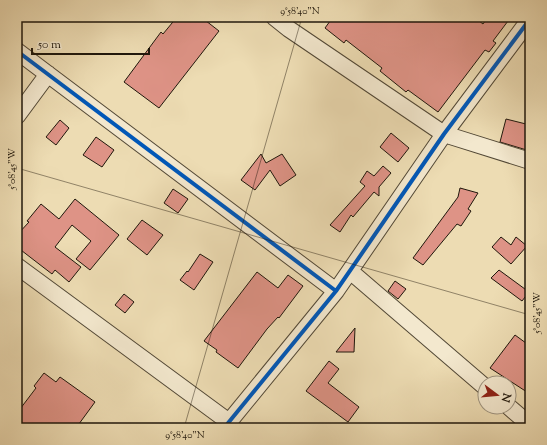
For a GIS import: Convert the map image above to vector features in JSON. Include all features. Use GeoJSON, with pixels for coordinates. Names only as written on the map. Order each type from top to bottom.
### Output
{"type":"FeatureCollection","features":[{"type":"Feature","properties":{"kind":"street"},"geometry":{"type":"LineString","coordinates":[[274,17],[289,30],[444,134],[530,161]]}},
{"type":"Feature","properties":{"kind":"street"},"geometry":{"type":"LineString","coordinates":[[17,266],[226,425],[336,291],[444,134],[530,19]]}},
{"type":"Feature","properties":{"kind":"street"},"geometry":{"type":"LineString","coordinates":[[17,51],[336,291]]}},
{"type":"Feature","properties":{"kind":"street"},"geometry":{"type":"LineString","coordinates":[[17,116],[48,74]]}},
{"type":"Feature","properties":{"kind":"street"},"geometry":{"type":"LineString","coordinates":[[350,271],[477,380]]}},
{"type":"Feature","properties":{"kind":"street"},"geometry":{"type":"LineString","coordinates":[[517,414],[530,425]]}},
{"type":"Feature","properties":{"kind":"building"},"geometry":{"type":"Polygon","coordinates":[[[177,17],[201,17],[219,31],[159,108],[124,82],[161,32],[163,34],[177,17]]]}},
{"type":"Feature","properties":{"kind":"building"},"geometry":{"type":"Polygon","coordinates":[[[333,17],[474,17],[483,24],[488,17],[511,17],[493,41],[496,43],[489,52],[485,50],[438,112],[408,90],[406,92],[380,71],[382,68],[346,40],[344,43],[325,28],[333,17]]]}},
{"type":"Feature","properties":{"kind":"building"},"geometry":{"type":"Polygon","coordinates":[[[506,119],[530,125],[530,151],[500,142],[506,119]]]}},
{"type":"Feature","properties":{"kind":"building"},"geometry":{"type":"Polygon","coordinates":[[[60,120],[69,128],[56,145],[46,137],[60,120]]]}},
{"type":"Feature","properties":{"kind":"building"},"geometry":{"type":"Polygon","coordinates":[[[391,133],[409,148],[398,162],[380,147],[391,133]]]}},
{"type":"Feature","properties":{"kind":"building"},"geometry":{"type":"Polygon","coordinates":[[[96,137],[114,150],[102,167],[83,155],[96,137]]]}},
{"type":"Feature","properties":{"kind":"building"},"geometry":{"type":"Polygon","coordinates":[[[261,154],[266,163],[282,154],[296,175],[280,186],[270,170],[255,190],[241,180],[261,154]]]}},
{"type":"Feature","properties":{"kind":"building"},"geometry":{"type":"Polygon","coordinates":[[[383,166],[391,173],[379,187],[379,196],[374,192],[353,217],[351,215],[340,232],[330,225],[365,186],[360,182],[367,171],[374,176],[383,166]]]}},
{"type":"Feature","properties":{"kind":"building"},"geometry":{"type":"Polygon","coordinates":[[[460,188],[478,193],[468,209],[471,211],[461,226],[457,224],[423,265],[413,258],[458,197],[460,188]]]}},
{"type":"Feature","properties":{"kind":"building"},"geometry":{"type":"Polygon","coordinates":[[[173,189],[188,199],[178,213],[164,203],[173,189]]]}},
{"type":"Feature","properties":{"kind":"building"},"geometry":{"type":"Polygon","coordinates":[[[75,199],[119,235],[90,270],[76,259],[91,241],[72,225],[55,247],[81,267],[69,282],[55,270],[52,274],[17,247],[17,235],[29,222],[27,221],[41,204],[59,219],[75,199]]]}},
{"type":"Feature","properties":{"kind":"building"},"geometry":{"type":"Polygon","coordinates":[[[142,220],[163,235],[147,255],[127,239],[142,220]]]}},
{"type":"Feature","properties":{"kind":"building"},"geometry":{"type":"Polygon","coordinates":[[[501,237],[511,245],[516,237],[527,246],[511,264],[492,247],[501,237]]]}},
{"type":"Feature","properties":{"kind":"building"},"geometry":{"type":"Polygon","coordinates":[[[200,254],[213,262],[194,290],[180,280],[187,271],[188,272],[200,254]]]}},
{"type":"Feature","properties":{"kind":"building"},"geometry":{"type":"Polygon","coordinates":[[[499,270],[529,292],[522,301],[491,278],[499,270]]]}},
{"type":"Feature","properties":{"kind":"building"},"geometry":{"type":"Polygon","coordinates":[[[257,272],[278,288],[288,275],[303,286],[279,318],[278,317],[267,329],[238,368],[204,341],[257,272]]]}},
{"type":"Feature","properties":{"kind":"building"},"geometry":{"type":"Polygon","coordinates":[[[395,281],[406,289],[398,299],[388,291],[395,281]]]}},
{"type":"Feature","properties":{"kind":"building"},"geometry":{"type":"Polygon","coordinates":[[[124,294],[134,302],[125,313],[115,305],[124,294]]]}},
{"type":"Feature","properties":{"kind":"building"},"geometry":{"type":"Polygon","coordinates":[[[355,328],[354,352],[336,352],[355,328]]]}},
{"type":"Feature","properties":{"kind":"building"},"geometry":{"type":"Polygon","coordinates":[[[515,335],[530,346],[530,394],[517,386],[517,375],[501,375],[490,368],[515,335]]]}},
{"type":"Feature","properties":{"kind":"building"},"geometry":{"type":"Polygon","coordinates":[[[329,361],[339,369],[328,383],[359,407],[348,422],[306,391],[329,361]]]}},
{"type":"Feature","properties":{"kind":"building"},"geometry":{"type":"Polygon","coordinates":[[[44,373],[56,382],[60,377],[95,402],[76,428],[17,428],[17,413],[36,388],[34,386],[44,373]]]}},
{"type":"Feature","properties":{"kind":"cycle path"},"geometry":{"type":"LineString","coordinates":[[224,428],[336,291],[444,134],[530,19]]}},
{"type":"Feature","properties":{"kind":"cycle path"},"geometry":{"type":"LineString","coordinates":[[17,51],[336,291]]}}]}
